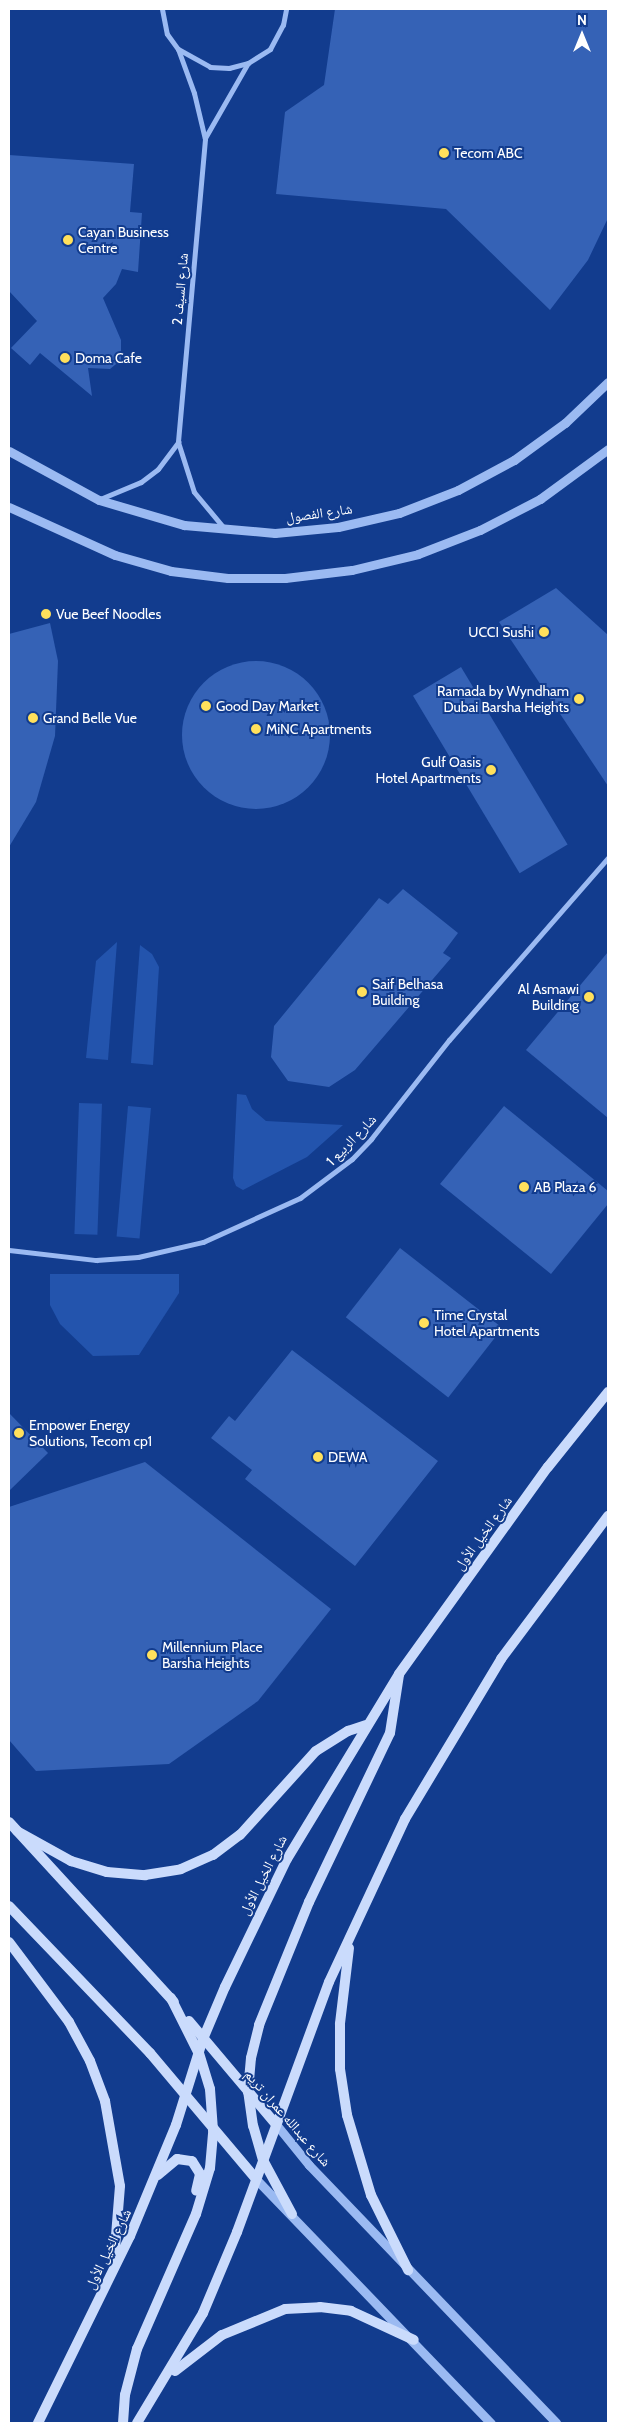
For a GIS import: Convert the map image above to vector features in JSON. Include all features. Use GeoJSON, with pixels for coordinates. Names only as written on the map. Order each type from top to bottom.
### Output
{"type":"FeatureCollection","features":[{"type":"Feature","properties":{"kind":"main road","name":"شارع الخيل الأول"},"geometry":{"type":"LineString","coordinates":[[38,2423],[156,2176],[187,2094],[203,2039],[286,1859],[366,1725],[399,1674],[548,1467],[608,1392]]}},
{"type":"Feature","properties":{"kind":"main road"},"geometry":{"type":"LineString","coordinates":[[137,2423],[168,2376],[203,2312],[256,2179],[274,2123],[351,1934],[405,1819],[451,1738],[500,1658],[608,1516]]}},
{"type":"Feature","properties":{"kind":"main road"},"geometry":{"type":"LineString","coordinates":[[292,2214],[263,2160],[248,2092],[259,2025],[313,1894],[390,1733],[399,1674]]}},
{"type":"Feature","properties":{"kind":"main road"},"geometry":{"type":"LineString","coordinates":[[17,1832],[71,1861],[107,1872],[145,1875],[181,1869],[213,1855],[240,1835],[316,1751],[339,1735],[366,1725]]}},
{"type":"Feature","properties":{"kind":"main road","name":"شارع عبدالله عمران تريم"},"geometry":{"type":"LineString","coordinates":[[9,1822],[171,1998],[274,2123]]}},
{"type":"Feature","properties":{"kind":"main road"},"geometry":{"type":"LineString","coordinates":[[9,1906],[187,2094],[213,2130],[256,2179]]}},
{"type":"Feature","properties":{"kind":"main road"},"geometry":{"type":"LineString","coordinates":[[351,1934],[340,2024],[340,2070],[346,2115],[371,2195],[408,2270]]}},
{"type":"Feature","properties":{"kind":"main road"},"geometry":{"type":"LineString","coordinates":[[9,1942],[70,2022],[90,2060],[106,2101],[120,2186],[119,2229],[112,2271]]}},
{"type":"Feature","properties":{"kind":"main road"},"geometry":{"type":"LineString","coordinates":[[123,2423],[125,2395],[137,2350],[192,2221],[210,2168],[213,2130],[210,2089],[199,2054],[171,1998]]}},
{"type":"Feature","properties":{"kind":"main road"},"geometry":{"type":"LineString","coordinates":[[156,2176],[177,2159],[184,2158],[197,2166],[200,2174],[192,2221]]}},
{"type":"Feature","properties":{"kind":"main road"},"geometry":{"type":"LineString","coordinates":[[168,2376],[222,2335],[285,2309],[351,2311],[414,2340]]}},
{"type":"Feature","properties":{"kind":"street","name":"شارع السيف 2"},"geometry":{"type":"LineString","coordinates":[[162,9],[167,34],[178,48],[194,93],[204,139],[178,442],[194,492],[228,531]]}},
{"type":"Feature","properties":{"kind":"street","name":"شارع السيف 2"},"geometry":{"type":"LineString","coordinates":[[204,139],[248,63],[276,39],[286,9]]}},
{"type":"Feature","properties":{"kind":"street"},"geometry":{"type":"LineString","coordinates":[[178,48],[210,67],[248,63]]}},
{"type":"Feature","properties":{"kind":"street","name":"شارع الفصول"},"geometry":{"type":"LineString","coordinates":[[9,451],[99,500],[184,525],[228,531],[275,532],[338,526],[399,512],[458,490],[514,460],[565,423],[608,382]]}},
{"type":"Feature","properties":{"kind":"street"},"geometry":{"type":"LineString","coordinates":[[99,500],[142,482],[158,469],[178,442]]}},
{"type":"Feature","properties":{"kind":"street"},"geometry":{"type":"LineString","coordinates":[[9,507],[115,556],[171,571],[228,578],[285,578],[352,570],[418,554],[480,530],[540,499],[608,449]]}},
{"type":"Feature","properties":{"kind":"street","name":"شارع الربيع 1"},"geometry":{"type":"LineString","coordinates":[[9,1250],[96,1260],[138,1257],[203,1242],[300,1198],[352,1159],[449,1040],[608,858]]}},
{"type":"Feature","properties":{"kind":"street","name":"شارع عبدالله عمران تريم"},"geometry":{"type":"LineString","coordinates":[[274,2123],[408,2270],[556,2423]]}},
{"type":"Feature","properties":{"kind":"street"},"geometry":{"type":"LineString","coordinates":[[256,2179],[414,2340],[491,2423]]}},
{"type":"Feature","properties":{"kind":"shaded area"},"geometry":{"type":"Polygon","coordinates":[[[117,942],[108,1060],[86,1058],[96,961],[117,942]]]}},
{"type":"Feature","properties":{"kind":"shaded area"},"geometry":{"type":"Polygon","coordinates":[[[140,945],[152,954],[159,967],[153,1065],[131,1063],[140,945]]]}},
{"type":"Feature","properties":{"kind":"shaded area"},"geometry":{"type":"Polygon","coordinates":[[[237,1094],[246,1095],[252,1109],[266,1121],[343,1125],[307,1157],[243,1190],[236,1186],[233,1178],[237,1094]]]}},
{"type":"Feature","properties":{"kind":"shaded area"},"geometry":{"type":"Polygon","coordinates":[[[79,1103],[102,1104],[97,1235],[74,1234],[79,1103]]]}},
{"type":"Feature","properties":{"kind":"shaded area"},"geometry":{"type":"Polygon","coordinates":[[[128,1106],[151,1108],[139,1239],[117,1237],[128,1106]]]}},
{"type":"Feature","properties":{"kind":"shaded area"},"geometry":{"type":"Polygon","coordinates":[[[50,1274],[179,1274],[179,1293],[139,1355],[93,1356],[60,1324],[50,1305],[50,1274]]]}},
{"type":"Feature","properties":{"kind":"building","name":"Tecom ABC"},"geometry":{"type":"Polygon","coordinates":[[[335,9],[608,9],[608,218],[588,260],[550,310],[446,209],[276,194],[285,112],[324,85],[335,9]]]}},
{"type":"Feature","properties":{"kind":"building","name":"Cayan Business Centre"},"geometry":{"type":"Polygon","coordinates":[[[9,155],[134,164],[130,212],[142,213],[138,272],[122,269],[116,284],[103,298],[121,340],[121,360],[110,369],[88,368],[92,396],[40,353],[30,365],[11,348],[37,321],[9,291],[9,155]]]}},
{"type":"Feature","properties":{"kind":"building","name":"Ramada by Wyndham Dubai Barsha Heights"},"geometry":{"type":"Polygon","coordinates":[[[556,588],[608,635],[608,786],[499,622],[556,588]]]}},
{"type":"Feature","properties":{"kind":"building","name":"Grand Belle Vue"},"geometry":{"type":"Polygon","coordinates":[[[50,623],[58,661],[55,736],[36,802],[9,847],[9,634],[50,623]]]}},
{"type":"Feature","properties":{"kind":"building","name":"MiNC Apartments"},"geometry":{"type":"Polygon","coordinates":[[[256,661],[284,667],[308,683],[324,707],[330,735],[324,763],[308,787],[284,803],[256,809],[228,803],[204,787],[188,763],[182,735],[188,707],[204,683],[228,667],[256,661]]]}},
{"type":"Feature","properties":{"kind":"building","name":"Gulf Oasis Hotel Apartments"},"geometry":{"type":"Polygon","coordinates":[[[461,667],[568,844],[520,873],[413,696],[461,667]]]}},
{"type":"Feature","properties":{"kind":"building","name":"Saif Belhasa Building"},"geometry":{"type":"Polygon","coordinates":[[[403,889],[458,933],[443,953],[451,958],[355,1070],[329,1087],[288,1081],[271,1057],[274,1026],[379,898],[388,904],[403,889]]]}},
{"type":"Feature","properties":{"kind":"building","name":"Al Asmawi Building"},"geometry":{"type":"Polygon","coordinates":[[[608,952],[608,1118],[526,1050],[608,952]]]}},
{"type":"Feature","properties":{"kind":"building","name":"AB Plaza 6"},"geometry":{"type":"Polygon","coordinates":[[[504,1106],[608,1191],[608,1204],[551,1274],[440,1184],[504,1106]]]}},
{"type":"Feature","properties":{"kind":"building","name":"Time Crystal Hotel Apartments"},"geometry":{"type":"Polygon","coordinates":[[[400,1248],[502,1328],[448,1397],[346,1317],[400,1248]]]}},
{"type":"Feature","properties":{"kind":"building","name":"DEWA"},"geometry":{"type":"Polygon","coordinates":[[[292,1350],[438,1461],[355,1566],[245,1479],[252,1470],[211,1438],[229,1416],[235,1421],[292,1350]]]}},
{"type":"Feature","properties":{"kind":"building","name":"Empower Energy Solutions, Tecom cp1"},"geometry":{"type":"Polygon","coordinates":[[[9,1413],[48,1453],[9,1491],[9,1413]]]}},
{"type":"Feature","properties":{"kind":"building","name":"Millennium Place Barsha Heights"},"geometry":{"type":"Polygon","coordinates":[[[145,1462],[331,1609],[258,1701],[169,1764],[36,1771],[9,1740],[9,1507],[145,1462]]]}},
{"type":"Feature","properties":{"kind":"place","name":"Tecom ABC"},"geometry":{"type":"Point","coordinates":[444,153]}},
{"type":"Feature","properties":{"kind":"place","name":"Cayan Business Centre"},"geometry":{"type":"Point","coordinates":[68,240]}},
{"type":"Feature","properties":{"kind":"place","name":"Doma Cafe"},"geometry":{"type":"Point","coordinates":[65,358]}},
{"type":"Feature","properties":{"kind":"place","name":"Vue Beef Noodles"},"geometry":{"type":"Point","coordinates":[46,614]}},
{"type":"Feature","properties":{"kind":"place","name":"UCCI Sushi"},"geometry":{"type":"Point","coordinates":[544,632]}},
{"type":"Feature","properties":{"kind":"place","name":"Ramada by Wyndham Dubai Barsha Heights"},"geometry":{"type":"Point","coordinates":[579,699]}},
{"type":"Feature","properties":{"kind":"place","name":"Good Day Market"},"geometry":{"type":"Point","coordinates":[206,706]}},
{"type":"Feature","properties":{"kind":"place","name":"Grand Belle Vue"},"geometry":{"type":"Point","coordinates":[33,718]}},
{"type":"Feature","properties":{"kind":"place","name":"MiNC Apartments"},"geometry":{"type":"Point","coordinates":[256,729]}},
{"type":"Feature","properties":{"kind":"place","name":"Gulf Oasis Hotel Apartments"},"geometry":{"type":"Point","coordinates":[491,770]}},
{"type":"Feature","properties":{"kind":"place","name":"Saif Belhasa Building"},"geometry":{"type":"Point","coordinates":[362,992]}},
{"type":"Feature","properties":{"kind":"place","name":"Al Asmawi Building"},"geometry":{"type":"Point","coordinates":[589,997]}},
{"type":"Feature","properties":{"kind":"place","name":"AB Plaza 6"},"geometry":{"type":"Point","coordinates":[524,1187]}},
{"type":"Feature","properties":{"kind":"place","name":"Time Crystal Hotel Apartments"},"geometry":{"type":"Point","coordinates":[424,1323]}},
{"type":"Feature","properties":{"kind":"place","name":"Empower Energy Solutions, Tecom cp1"},"geometry":{"type":"Point","coordinates":[19,1433]}},
{"type":"Feature","properties":{"kind":"place","name":"DEWA"},"geometry":{"type":"Point","coordinates":[318,1457]}},
{"type":"Feature","properties":{"kind":"place","name":"Millennium Place Barsha Heights"},"geometry":{"type":"Point","coordinates":[152,1655]}}]}
